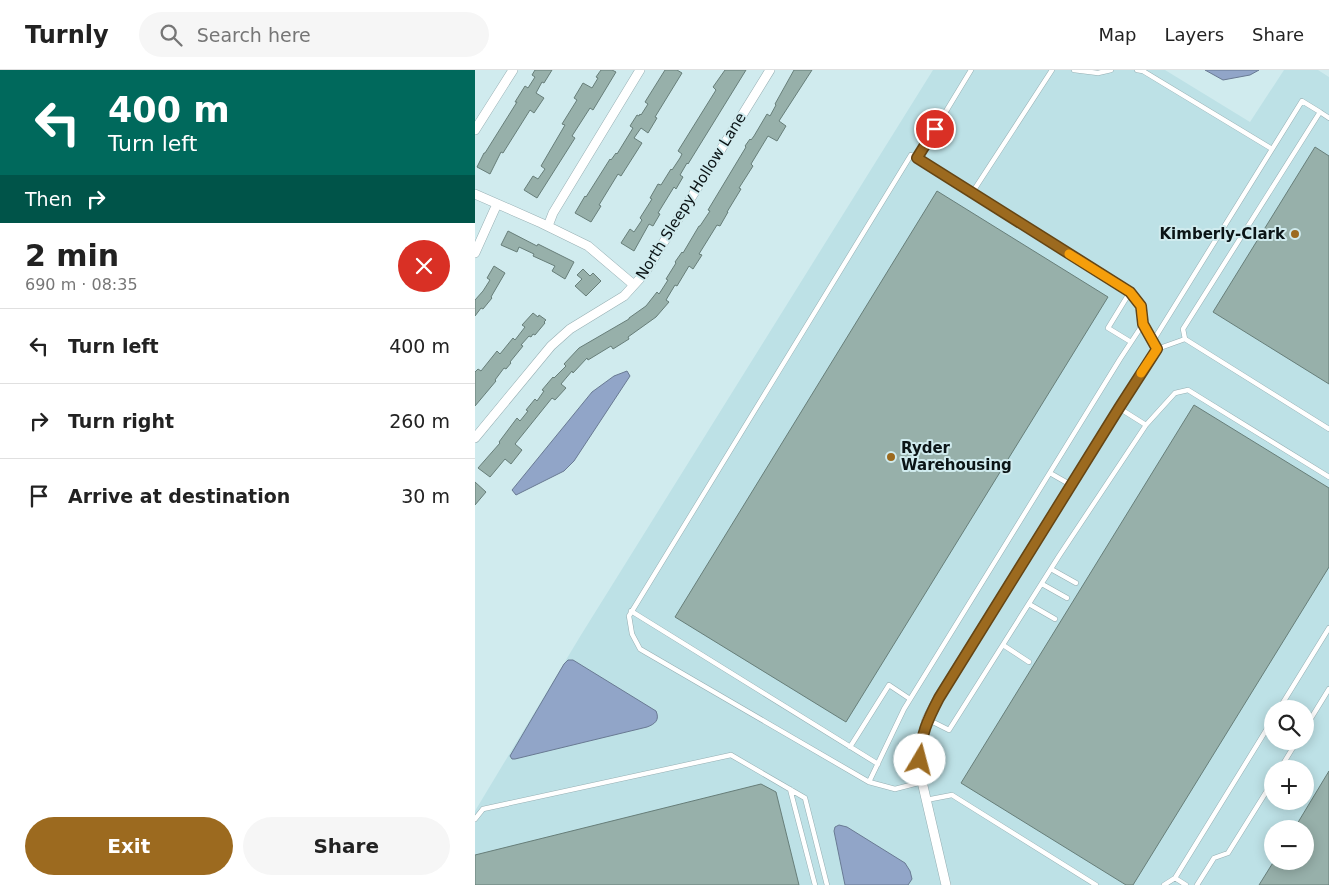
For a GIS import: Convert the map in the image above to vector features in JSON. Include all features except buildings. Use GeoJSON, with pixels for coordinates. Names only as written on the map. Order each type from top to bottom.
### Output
{"type":"FeatureCollection","features":[{"type":"Feature","properties":{"kind":"street"},"geometry":{"type":"LineString","coordinates":[[475,130],[513,70]]}},
{"type":"Feature","properties":{"kind":"street"},"geometry":{"type":"LineString","coordinates":[[547,226],[553,213],[640,70]]}},
{"type":"Feature","properties":{"kind":"street","name":"North Sleepy Hollow Lane"},"geometry":{"type":"LineString","coordinates":[[475,438],[555,342],[570,329],[624,296],[644,274],[770,70]]}},
{"type":"Feature","properties":{"kind":"street"},"geometry":{"type":"LineString","coordinates":[[475,194],[588,246],[634,285]]}},
{"type":"Feature","properties":{"kind":"street"},"geometry":{"type":"LineString","coordinates":[[475,253],[497,204]]}},
{"type":"Feature","properties":{"kind":"street"},"geometry":{"type":"LineString","coordinates":[[946,885],[919,773],[920,746],[927,719],[943,690],[1119,408],[1155,345]]}},
{"type":"Feature","properties":{"kind":"lane"},"geometry":{"type":"LineString","coordinates":[[917,158],[971,70]]}},
{"type":"Feature","properties":{"kind":"lane"},"geometry":{"type":"LineString","coordinates":[[972,193],[1052,70]]}},
{"type":"Feature","properties":{"kind":"lane"},"geometry":{"type":"LineString","coordinates":[[1074,70],[1098,73],[1111,70]]}},
{"type":"Feature","properties":{"kind":"lane"},"geometry":{"type":"LineString","coordinates":[[1137,70],[1143,71],[1272,149]]}},
{"type":"Feature","properties":{"kind":"lane"},"geometry":{"type":"LineString","coordinates":[[1155,345],[1302,101],[1329,118]]}},
{"type":"Feature","properties":{"kind":"lane"},"geometry":{"type":"LineString","coordinates":[[1185,340],[1183,329],[1320,112]]}},
{"type":"Feature","properties":{"kind":"lane"},"geometry":{"type":"LineString","coordinates":[[922,782],[895,788],[869,782],[640,649],[632,634],[629,616],[631,611],[911,155],[1130,292],[1141,306],[1143,324],[1155,345]]}},
{"type":"Feature","properties":{"kind":"lane"},"geometry":{"type":"LineString","coordinates":[[1130,292],[1109,328],[1131,342]]}},
{"type":"Feature","properties":{"kind":"lane"},"geometry":{"type":"LineString","coordinates":[[869,782],[904,709],[1143,324]]}},
{"type":"Feature","properties":{"kind":"lane"},"geometry":{"type":"LineString","coordinates":[[1155,345],[1185,340],[1329,429]]}},
{"type":"Feature","properties":{"kind":"lane"},"geometry":{"type":"LineString","coordinates":[[927,719],[949,730],[1146,424],[1175,393],[1188,390],[1329,477]]}},
{"type":"Feature","properties":{"kind":"lane"},"geometry":{"type":"LineString","coordinates":[[1119,408],[1146,424]]}},
{"type":"Feature","properties":{"kind":"lane"},"geometry":{"type":"LineString","coordinates":[[1049,473],[1071,485]]}},
{"type":"Feature","properties":{"kind":"lane"},"geometry":{"type":"LineString","coordinates":[[1051,569],[1076,583]]}},
{"type":"Feature","properties":{"kind":"lane"},"geometry":{"type":"LineString","coordinates":[[1042,584],[1067,598]]}},
{"type":"Feature","properties":{"kind":"lane"},"geometry":{"type":"LineString","coordinates":[[1029,604],[1055,620]]}},
{"type":"Feature","properties":{"kind":"lane"},"geometry":{"type":"LineString","coordinates":[[631,611],[878,764]]}},
{"type":"Feature","properties":{"kind":"lane"},"geometry":{"type":"LineString","coordinates":[[1285,700],[1329,628]]}},
{"type":"Feature","properties":{"kind":"lane"},"geometry":{"type":"LineString","coordinates":[[1003,645],[1029,662]]}},
{"type":"Feature","properties":{"kind":"lane"},"geometry":{"type":"LineString","coordinates":[[850,747],[889,685],[910,699]]}},
{"type":"Feature","properties":{"kind":"lane"},"geometry":{"type":"LineString","coordinates":[[1314,713],[1329,689]]}},
{"type":"Feature","properties":{"kind":"lane"},"geometry":{"type":"LineString","coordinates":[[1164,885],[1175,878],[1264,734]]}},
{"type":"Feature","properties":{"kind":"lane"},"geometry":{"type":"LineString","coordinates":[[475,819],[483,809],[731,754],[805,798],[827,885]]}},
{"type":"Feature","properties":{"kind":"lane"},"geometry":{"type":"LineString","coordinates":[[790,789],[815,885]]}},
{"type":"Feature","properties":{"kind":"lane"},"geometry":{"type":"LineString","coordinates":[[926,800],[952,795],[1096,885]]}},
{"type":"Feature","properties":{"kind":"lane"},"geometry":{"type":"LineString","coordinates":[[1197,885],[1213,858],[1229,853],[1264,796]]}},
{"type":"Feature","properties":{"kind":"lane"},"geometry":{"type":"LineString","coordinates":[[1175,878],[1186,885]]}},
{"type":"Feature","properties":{"kind":"shaded area"},"geometry":{"type":"Polygon","coordinates":[[[933,70],[1165,70],[1250,122],[1284,70],[1318,70],[1329,77],[1329,885],[475,885],[475,811],[581,635],[933,70]]]}},
{"type":"Feature","properties":{"kind":"shaded area"},"geometry":{"type":"Polygon","coordinates":[[[1205,70],[1259,70],[1250,75],[1223,80],[1205,70]]]}},
{"type":"Feature","properties":{"kind":"shaded area"},"geometry":{"type":"Polygon","coordinates":[[[627,371],[630,376],[574,461],[564,471],[516,495],[512,490],[592,392],[614,376],[627,371]]]}},
{"type":"Feature","properties":{"kind":"shaded area"},"geometry":{"type":"Polygon","coordinates":[[[568,660],[573,660],[656,711],[656,721],[647,727],[512,759],[510,756],[568,660]]]}},
{"type":"Feature","properties":{"kind":"shaded area"},"geometry":{"type":"Polygon","coordinates":[[[839,825],[847,827],[905,863],[912,879],[908,885],[845,885],[834,831],[835,827],[839,825]]]}},
{"type":"Feature","properties":{"kind":"slow traffic"},"geometry":{"type":"LineString","coordinates":[[1069,254],[1130,292],[1141,306],[1143,324],[1157,349],[1141,373]]}},
{"type":"Feature","properties":{"kind":"place","name":"Kimberly-Clark"},"geometry":{"type":"Point","coordinates":[1295,234]}},
{"type":"Feature","properties":{"kind":"place","name":"Ryder Warehousing"},"geometry":{"type":"Point","coordinates":[891,457]}},
{"type":"Feature","properties":{"kind":"route"},"geometry":{"type":"LineString","coordinates":[[920,760],[920,746],[927,719],[939,698],[1157,349],[1143,324],[1141,306],[1130,292],[917,158],[935,129]]}}]}
